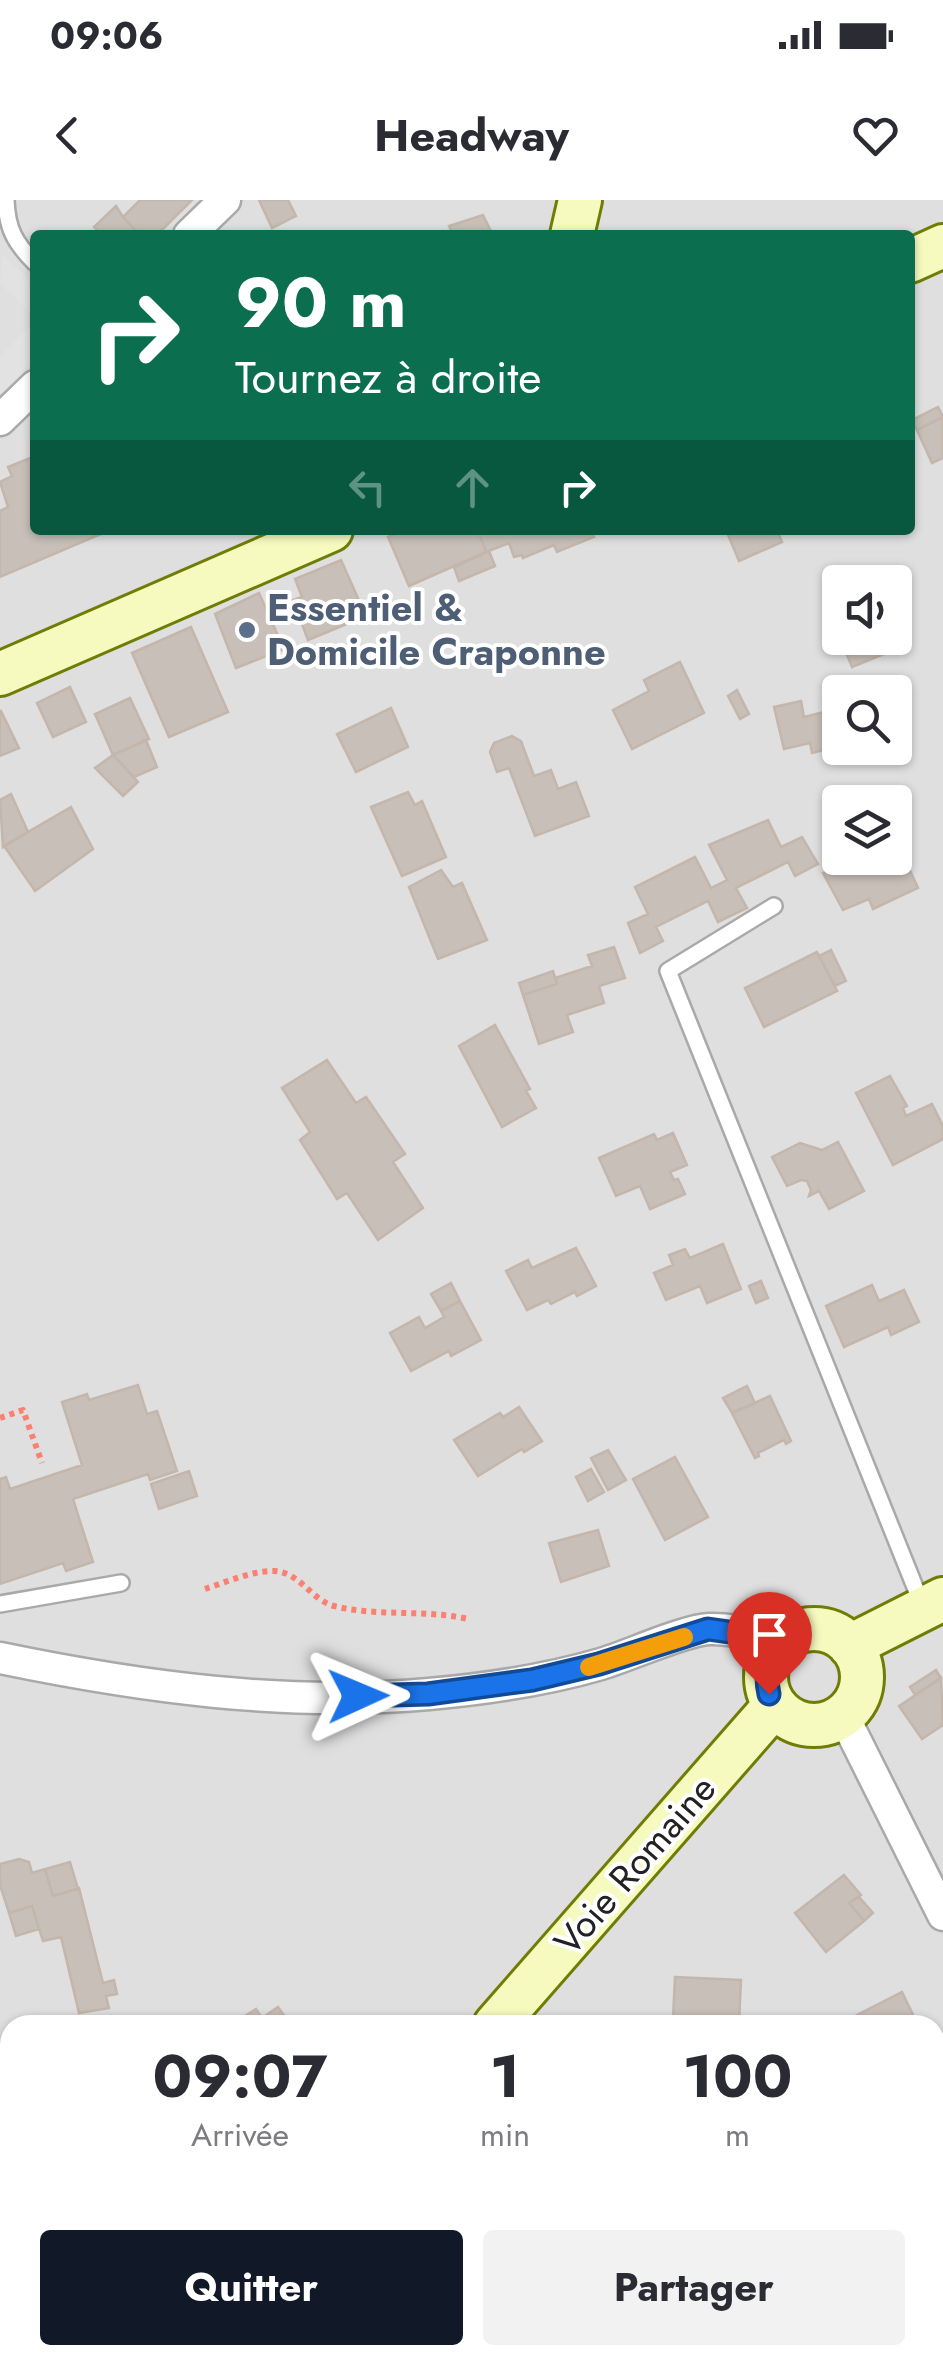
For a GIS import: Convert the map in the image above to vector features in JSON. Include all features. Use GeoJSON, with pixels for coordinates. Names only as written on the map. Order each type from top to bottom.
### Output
{"type":"FeatureCollection","features":[{"type":"Feature","properties":{"kind":"street"},"geometry":{"type":"LineString","coordinates":[[194,230],[225,200]]}},
{"type":"Feature","properties":{"kind":"street"},"geometry":{"type":"LineString","coordinates":[[915,258],[943,246]]}},
{"type":"Feature","properties":{"kind":"street"},"geometry":{"type":"LineString","coordinates":[[0,420],[30,391]]}},
{"type":"Feature","properties":{"kind":"street"},"geometry":{"type":"LineString","coordinates":[[0,674],[320,535]]}},
{"type":"Feature","properties":{"kind":"street"},"geometry":{"type":"LineString","coordinates":[[850,1646],[934,1605]]}},
{"type":"Feature","properties":{"kind":"street"},"geometry":{"type":"LineString","coordinates":[[0,1658],[194,1691],[323,1697],[428,1694],[532,1680],[708,1629],[784,1640]]}},
{"type":"Feature","properties":{"kind":"street"},"geometry":{"type":"LineString","coordinates":[[826,1630],[850,1646],[858,1660],[860,1690],[843,1715],[814,1725],[786,1716],[775,1705],[766,1671],[769,1658],[784,1640],[797,1632],[826,1630]]}},
{"type":"Feature","properties":{"kind":"street","name":"Voie Romaine"},"geometry":{"type":"LineString","coordinates":[[505,2015],[775,1705]]}},
{"type":"Feature","properties":{"kind":"street"},"geometry":{"type":"LineString","coordinates":[[843,1715],[943,1915]]}},
{"type":"Feature","properties":{"kind":"lane"},"geometry":{"type":"LineString","coordinates":[[6,200],[6,219],[14,242],[30,258]]}},
{"type":"Feature","properties":{"kind":"lane"},"geometry":{"type":"LineString","coordinates":[[774,906],[668,971],[934,1605]]}},
{"type":"Feature","properties":{"kind":"lane"},"geometry":{"type":"LineString","coordinates":[[0,1604],[121,1583]]}},
{"type":"Feature","properties":{"kind":"path"},"geometry":{"type":"LineString","coordinates":[[0,1418],[23,1410],[42,1463]]}},
{"type":"Feature","properties":{"kind":"path"},"geometry":{"type":"LineString","coordinates":[[205,1588],[276,1571],[305,1586],[321,1602],[338,1607],[403,1615],[443,1613],[468,1619]]}},
{"type":"Feature","properties":{"kind":"shaded area"},"geometry":{"type":"Polygon","coordinates":[[[0,200],[943,200],[943,2015],[0,2015],[0,200]]]}},
{"type":"Feature","properties":{"kind":"shaded area"},"geometry":{"type":"Polygon","coordinates":[[[2,254],[30,280],[30,311],[0,284],[2,254]]]}},
{"type":"Feature","properties":{"kind":"shaded area"},"geometry":{"type":"Polygon","coordinates":[[[30,326],[30,365],[0,394],[0,356],[30,326]]]}},
{"type":"Feature","properties":{"kind":"building"},"geometry":{"type":"Polygon","coordinates":[[[140,200],[192,200],[162,230],[135,230],[123,217],[140,200]]]}},
{"type":"Feature","properties":{"kind":"building"},"geometry":{"type":"Polygon","coordinates":[[[259,200],[288,200],[296,216],[272,228],[259,200]]]}},
{"type":"Feature","properties":{"kind":"building"},"geometry":{"type":"Polygon","coordinates":[[[116,206],[135,230],[97,230],[94,227],[116,206]]]}},
{"type":"Feature","properties":{"kind":"building"},"geometry":{"type":"Polygon","coordinates":[[[483,215],[490,230],[451,230],[449,226],[483,215]]]}},
{"type":"Feature","properties":{"kind":"building"},"geometry":{"type":"Polygon","coordinates":[[[938,407],[943,417],[917,430],[915,418],[938,407]]]}},
{"type":"Feature","properties":{"kind":"building"},"geometry":{"type":"Polygon","coordinates":[[[943,417],[943,458],[932,463],[917,430],[943,417]]]}},
{"type":"Feature","properties":{"kind":"building"},"geometry":{"type":"Polygon","coordinates":[[[30,458],[30,535],[98,535],[0,577],[0,511],[8,507],[0,482],[12,476],[8,467],[30,458]]]}},
{"type":"Feature","properties":{"kind":"building"},"geometry":{"type":"Polygon","coordinates":[[[480,535],[486,552],[409,586],[388,537],[480,535]]]}},
{"type":"Feature","properties":{"kind":"building"},"geometry":{"type":"Polygon","coordinates":[[[480,535],[594,537],[557,552],[554,545],[523,558],[514,557],[509,543],[486,552],[480,535]]]}},
{"type":"Feature","properties":{"kind":"building"},"geometry":{"type":"Polygon","coordinates":[[[728,535],[779,535],[782,542],[739,561],[728,535]]]}},
{"type":"Feature","properties":{"kind":"building"},"geometry":{"type":"Polygon","coordinates":[[[489,551],[495,566],[459,581],[454,567],[489,551]]]}},
{"type":"Feature","properties":{"kind":"building"},"geometry":{"type":"Polygon","coordinates":[[[341,560],[366,616],[308,640],[293,600],[302,597],[295,579],[341,560]]]}},
{"type":"Feature","properties":{"kind":"building"},"geometry":{"type":"Polygon","coordinates":[[[259,593],[284,649],[236,668],[215,614],[259,593]]]}},
{"type":"Feature","properties":{"kind":"building"},"geometry":{"type":"Polygon","coordinates":[[[191,627],[228,712],[169,737],[132,653],[191,627]]]}},
{"type":"Feature","properties":{"kind":"building"},"geometry":{"type":"Polygon","coordinates":[[[847,655],[881,655],[852,667],[847,655]]]}},
{"type":"Feature","properties":{"kind":"building"},"geometry":{"type":"Polygon","coordinates":[[[680,662],[704,713],[632,749],[613,710],[649,691],[644,680],[680,662]]]}},
{"type":"Feature","properties":{"kind":"building"},"geometry":{"type":"Polygon","coordinates":[[[70,687],[86,722],[53,737],[37,703],[70,687]]]}},
{"type":"Feature","properties":{"kind":"building"},"geometry":{"type":"Polygon","coordinates":[[[737,690],[749,714],[740,719],[728,696],[737,690]]]}},
{"type":"Feature","properties":{"kind":"building"},"geometry":{"type":"Polygon","coordinates":[[[130,698],[149,739],[113,755],[95,714],[130,698]]]}},
{"type":"Feature","properties":{"kind":"building"},"geometry":{"type":"Polygon","coordinates":[[[801,701],[804,717],[822,712],[822,750],[812,753],[810,743],[784,749],[774,707],[801,701]]]}},
{"type":"Feature","properties":{"kind":"building"},"geometry":{"type":"Polygon","coordinates":[[[391,708],[408,747],[356,772],[337,734],[391,708]]]}},
{"type":"Feature","properties":{"kind":"building"},"geometry":{"type":"Polygon","coordinates":[[[0,712],[19,748],[0,756],[0,712]]]}},
{"type":"Feature","properties":{"kind":"building"},"geometry":{"type":"Polygon","coordinates":[[[512,736],[521,741],[534,776],[551,770],[558,789],[576,782],[589,816],[535,836],[509,768],[497,772],[490,752],[494,743],[512,736]]]}},
{"type":"Feature","properties":{"kind":"building"},"geometry":{"type":"Polygon","coordinates":[[[146,740],[157,767],[134,777],[113,755],[146,740]]]}},
{"type":"Feature","properties":{"kind":"building"},"geometry":{"type":"Polygon","coordinates":[[[113,755],[138,782],[123,796],[95,768],[113,755]]]}},
{"type":"Feature","properties":{"kind":"building"},"geometry":{"type":"Polygon","coordinates":[[[408,792],[415,805],[422,801],[446,857],[402,876],[371,807],[408,792]]]}},
{"type":"Feature","properties":{"kind":"building"},"geometry":{"type":"Polygon","coordinates":[[[11,794],[28,832],[3,847],[0,800],[11,794]]]}},
{"type":"Feature","properties":{"kind":"building"},"geometry":{"type":"Polygon","coordinates":[[[71,807],[93,849],[35,891],[4,846],[71,807]]]}},
{"type":"Feature","properties":{"kind":"building"},"geometry":{"type":"Polygon","coordinates":[[[768,820],[781,847],[802,837],[818,864],[795,876],[788,862],[736,888],[747,908],[718,922],[708,901],[656,927],[663,941],[640,953],[628,923],[648,914],[635,887],[695,857],[711,888],[727,880],[709,845],[768,820]]]}},
{"type":"Feature","properties":{"kind":"building"},"geometry":{"type":"Polygon","coordinates":[[[441,870],[453,887],[462,883],[487,940],[438,959],[409,887],[441,870]]]}},
{"type":"Feature","properties":{"kind":"building"},"geometry":{"type":"Polygon","coordinates":[[[824,875],[912,875],[918,888],[873,909],[869,899],[843,910],[824,875]]]}},
{"type":"Feature","properties":{"kind":"building"},"geometry":{"type":"Polygon","coordinates":[[[614,947],[625,978],[599,986],[604,1003],[567,1015],[573,1032],[539,1044],[523,995],[557,984],[555,978],[592,966],[588,955],[614,947]]]}},
{"type":"Feature","properties":{"kind":"building"},"geometry":{"type":"Polygon","coordinates":[[[831,950],[846,981],[835,986],[819,956],[831,950]]]}},
{"type":"Feature","properties":{"kind":"building"},"geometry":{"type":"Polygon","coordinates":[[[817,952],[837,991],[764,1027],[745,988],[817,952]]]}},
{"type":"Feature","properties":{"kind":"building"},"geometry":{"type":"Polygon","coordinates":[[[553,971],[557,984],[523,995],[519,983],[553,971]]]}},
{"type":"Feature","properties":{"kind":"building"},"geometry":{"type":"Polygon","coordinates":[[[495,1025],[530,1089],[526,1091],[536,1108],[502,1127],[459,1046],[495,1025]]]}},
{"type":"Feature","properties":{"kind":"building"},"geometry":{"type":"Polygon","coordinates":[[[327,1060],[356,1103],[366,1097],[405,1154],[393,1162],[423,1208],[378,1240],[347,1193],[337,1199],[300,1140],[310,1132],[282,1088],[327,1060]]]}},
{"type":"Feature","properties":{"kind":"building"},"geometry":{"type":"Polygon","coordinates":[[[890,1076],[907,1106],[903,1108],[906,1116],[932,1104],[943,1126],[943,1139],[893,1165],[856,1093],[890,1076]]]}},
{"type":"Feature","properties":{"kind":"building"},"geometry":{"type":"Polygon","coordinates":[[[673,1133],[687,1165],[670,1172],[685,1194],[650,1209],[640,1186],[616,1196],[599,1158],[654,1134],[657,1140],[673,1133]]]}},
{"type":"Feature","properties":{"kind":"building"},"geometry":{"type":"Polygon","coordinates":[[[838,1142],[864,1191],[829,1209],[819,1191],[809,1196],[807,1181],[787,1186],[772,1157],[800,1143],[822,1150],[838,1142]]]}},
{"type":"Feature","properties":{"kind":"building"},"geometry":{"type":"Polygon","coordinates":[[[723,1244],[741,1289],[707,1303],[700,1286],[666,1300],[654,1273],[673,1265],[669,1255],[685,1249],[690,1258],[723,1244]]]}},
{"type":"Feature","properties":{"kind":"building"},"geometry":{"type":"Polygon","coordinates":[[[576,1248],[596,1286],[577,1296],[575,1292],[527,1310],[506,1271],[528,1260],[532,1268],[576,1248]]]}},
{"type":"Feature","properties":{"kind":"building"},"geometry":{"type":"Polygon","coordinates":[[[761,1281],[768,1298],[756,1303],[749,1286],[761,1281]]]}},
{"type":"Feature","properties":{"kind":"building"},"geometry":{"type":"Polygon","coordinates":[[[451,1283],[460,1301],[441,1311],[431,1294],[451,1283]]]}},
{"type":"Feature","properties":{"kind":"building"},"geometry":{"type":"Polygon","coordinates":[[[872,1285],[879,1301],[904,1290],[919,1322],[891,1335],[888,1327],[844,1347],[826,1306],[872,1285]]]}},
{"type":"Feature","properties":{"kind":"building"},"geometry":{"type":"Polygon","coordinates":[[[460,1301],[481,1340],[411,1371],[390,1333],[419,1317],[425,1328],[444,1317],[441,1311],[460,1301]]]}},
{"type":"Feature","properties":{"kind":"building"},"geometry":{"type":"Polygon","coordinates":[[[138,1385],[147,1414],[157,1411],[177,1471],[150,1480],[148,1474],[73,1499],[93,1562],[66,1571],[63,1563],[0,1584],[0,1479],[6,1477],[10,1489],[82,1465],[62,1402],[87,1394],[89,1400],[138,1385]]]}},
{"type":"Feature","properties":{"kind":"building"},"geometry":{"type":"Polygon","coordinates":[[[747,1386],[755,1403],[732,1413],[723,1398],[747,1386]]]}},
{"type":"Feature","properties":{"kind":"building"},"geometry":{"type":"Polygon","coordinates":[[[770,1396],[791,1441],[786,1444],[784,1440],[755,1458],[732,1413],[770,1396]]]}},
{"type":"Feature","properties":{"kind":"building"},"geometry":{"type":"Polygon","coordinates":[[[519,1407],[542,1441],[478,1476],[454,1440],[500,1413],[503,1417],[519,1407]]]}},
{"type":"Feature","properties":{"kind":"building"},"geometry":{"type":"Polygon","coordinates":[[[608,1450],[626,1480],[608,1490],[591,1458],[608,1450]]]}},
{"type":"Feature","properties":{"kind":"building"},"geometry":{"type":"Polygon","coordinates":[[[675,1457],[708,1517],[665,1540],[633,1479],[675,1457]]]}},
{"type":"Feature","properties":{"kind":"building"},"geometry":{"type":"Polygon","coordinates":[[[591,1469],[604,1492],[588,1501],[576,1477],[591,1469]]]}},
{"type":"Feature","properties":{"kind":"building"},"geometry":{"type":"Polygon","coordinates":[[[189,1471],[197,1496],[159,1509],[151,1484],[189,1471]]]}},
{"type":"Feature","properties":{"kind":"building"},"geometry":{"type":"Polygon","coordinates":[[[598,1530],[609,1566],[561,1582],[549,1543],[598,1530]]]}},
{"type":"Feature","properties":{"kind":"building"},"geometry":{"type":"Polygon","coordinates":[[[936,1670],[941,1678],[915,1695],[910,1687],[936,1670]]]}},
{"type":"Feature","properties":{"kind":"building"},"geometry":{"type":"Polygon","coordinates":[[[941,1678],[943,1725],[922,1739],[899,1706],[941,1678]]]}},
{"type":"Feature","properties":{"kind":"building"},"geometry":{"type":"Polygon","coordinates":[[[19,1859],[29,1862],[32,1873],[45,1869],[53,1896],[79,1888],[103,1983],[114,1980],[117,1994],[106,1996],[109,2008],[79,2013],[61,1937],[43,1941],[32,1906],[9,1913],[0,1885],[0,1864],[19,1859]]]}},
{"type":"Feature","properties":{"kind":"building"},"geometry":{"type":"Polygon","coordinates":[[[70,1862],[78,1889],[53,1896],[45,1869],[70,1862]]]}},
{"type":"Feature","properties":{"kind":"building"},"geometry":{"type":"Polygon","coordinates":[[[844,1875],[861,1895],[849,1903],[864,1921],[826,1952],[795,1913],[844,1875]]]}},
{"type":"Feature","properties":{"kind":"building"},"geometry":{"type":"Polygon","coordinates":[[[859,1897],[873,1913],[864,1921],[849,1903],[859,1897]]]}},
{"type":"Feature","properties":{"kind":"building"},"geometry":{"type":"Polygon","coordinates":[[[32,1906],[39,1929],[16,1936],[9,1913],[32,1906]]]}},
{"type":"Feature","properties":{"kind":"building"},"geometry":{"type":"Polygon","coordinates":[[[675,1977],[741,1980],[739,2015],[673,2015],[675,1977]]]}},
{"type":"Feature","properties":{"kind":"building"},"geometry":{"type":"Polygon","coordinates":[[[902,1992],[913,2015],[857,2015],[902,1992]]]}},
{"type":"Feature","properties":{"kind":"building"},"geometry":{"type":"Polygon","coordinates":[[[278,2007],[284,2015],[266,2015],[278,2007]]]}},
{"type":"Feature","properties":{"kind":"slow traffic"},"geometry":{"type":"LineString","coordinates":[[589,1667],[684,1637]]}},
{"type":"Feature","properties":{"kind":"place","name":"Essentiel & Domicile Craponne"},"geometry":{"type":"Point","coordinates":[247,630]}},
{"type":"Feature","properties":{"kind":"route"},"geometry":{"type":"LineString","coordinates":[[358,1696],[428,1694],[532,1680],[599,1664],[708,1629],[784,1640],[769,1658],[769,1694]]}}]}
